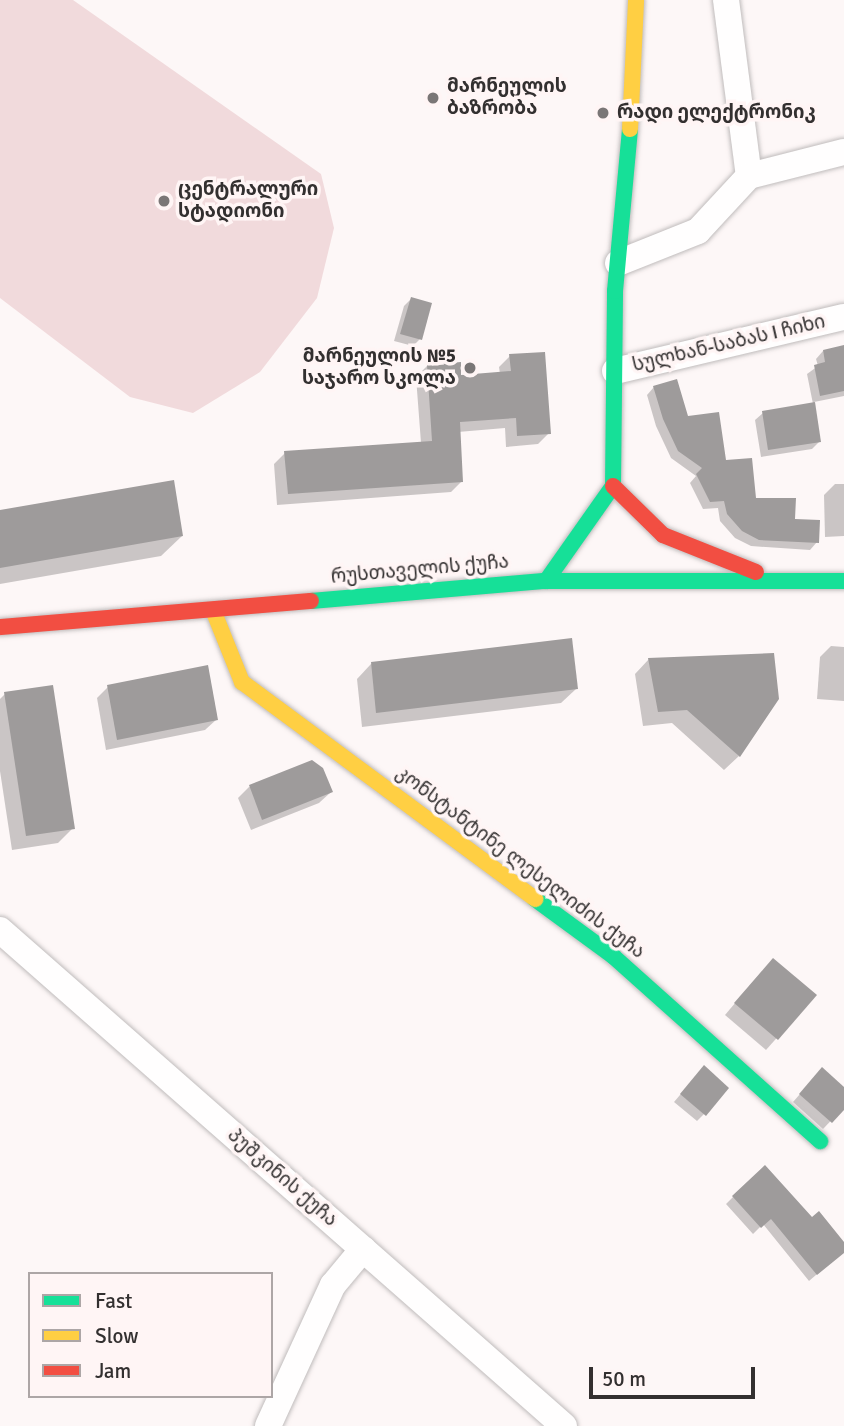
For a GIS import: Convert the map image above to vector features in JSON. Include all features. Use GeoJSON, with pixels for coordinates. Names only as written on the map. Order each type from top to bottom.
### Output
{"type":"FeatureCollection","features":[{"type":"Feature","properties":{"kind":"street"},"geometry":{"type":"LineString","coordinates":[[546,581],[613,486],[618,263],[629,146],[636,0]]}},
{"type":"Feature","properties":{"kind":"street"},"geometry":{"type":"LineString","coordinates":[[726,0],[749,176]]}},
{"type":"Feature","properties":{"kind":"street"},"geometry":{"type":"LineString","coordinates":[[618,263],[698,231],[749,176],[844,152]]}},
{"type":"Feature","properties":{"kind":"street","name":"სულხან-საბას I ჩიხი"},"geometry":{"type":"LineString","coordinates":[[615,371],[844,317]]}},
{"type":"Feature","properties":{"kind":"street"},"geometry":{"type":"LineString","coordinates":[[613,486],[663,535],[777,580]]}},
{"type":"Feature","properties":{"kind":"street","name":"რუსთაველის ქუჩა"},"geometry":{"type":"LineString","coordinates":[[0,627],[546,581],[844,581]]}},
{"type":"Feature","properties":{"kind":"street","name":"კონსტანტინე ლესელიძის ქუჩა"},"geometry":{"type":"LineString","coordinates":[[213,610],[242,682],[613,956],[820,1141]]}},
{"type":"Feature","properties":{"kind":"street","name":"პუშკინის ქუჩა"},"geometry":{"type":"LineString","coordinates":[[0,930],[564,1426]]}},
{"type":"Feature","properties":{"kind":"street"},"geometry":{"type":"LineString","coordinates":[[268,1426],[332,1285],[363,1249]]}},
{"type":"Feature","properties":{"kind":"shaded area","name":"ცენტრალური სტადიონი"},"geometry":{"type":"Polygon","coordinates":[[[0,0],[73,0],[321,174],[334,228],[317,298],[260,372],[193,413],[130,397],[0,298],[0,0]]]}},
{"type":"Feature","properties":{"kind":"building"},"geometry":{"type":"Polygon","coordinates":[[[411,297],[432,303],[422,340],[400,334],[411,297]]]}},
{"type":"Feature","properties":{"kind":"building"},"geometry":{"type":"Polygon","coordinates":[[[844,345],[844,391],[820,396],[814,365],[825,362],[823,350],[844,345]]]}},
{"type":"Feature","properties":{"kind":"building"},"geometry":{"type":"Polygon","coordinates":[[[545,352],[551,434],[517,436],[516,418],[460,422],[463,482],[288,494],[284,451],[432,441],[427,365],[461,362],[461,375],[511,371],[509,354],[545,352]]]}},
{"type":"Feature","properties":{"kind":"building"},"geometry":{"type":"Polygon","coordinates":[[[677,379],[688,416],[719,412],[726,460],[752,458],[756,498],[796,498],[795,519],[820,520],[819,543],[759,540],[742,531],[727,514],[724,501],[710,502],[696,474],[702,468],[678,451],[663,419],[653,386],[677,379]]]}},
{"type":"Feature","properties":{"kind":"building"},"geometry":{"type":"Polygon","coordinates":[[[815,402],[821,442],[768,450],[762,411],[815,402]]]}},
{"type":"Feature","properties":{"kind":"building"},"geometry":{"type":"Polygon","coordinates":[[[174,480],[183,536],[0,568],[0,510],[174,480]]]}},
{"type":"Feature","properties":{"kind":"building"},"geometry":{"type":"Polygon","coordinates":[[[572,638],[578,689],[376,713],[371,662],[572,638]]]}},
{"type":"Feature","properties":{"kind":"building"},"geometry":{"type":"Polygon","coordinates":[[[774,653],[779,699],[740,757],[687,710],[658,712],[648,658],[774,653]]]}},
{"type":"Feature","properties":{"kind":"building"},"geometry":{"type":"Polygon","coordinates":[[[208,665],[218,720],[117,740],[107,685],[208,665]]]}},
{"type":"Feature","properties":{"kind":"building"},"geometry":{"type":"Polygon","coordinates":[[[53,685],[75,829],[26,836],[4,692],[53,685]]]}},
{"type":"Feature","properties":{"kind":"building"},"geometry":{"type":"Polygon","coordinates":[[[312,760],[323,768],[333,792],[262,820],[249,785],[312,760]]]}},
{"type":"Feature","properties":{"kind":"building"},"geometry":{"type":"Polygon","coordinates":[[[773,958],[817,995],[778,1040],[734,1003],[773,958]]]}},
{"type":"Feature","properties":{"kind":"building"},"geometry":{"type":"Polygon","coordinates":[[[704,1065],[729,1088],[706,1116],[680,1094],[704,1065]]]}},
{"type":"Feature","properties":{"kind":"building"},"geometry":{"type":"Polygon","coordinates":[[[822,1067],[844,1087],[844,1110],[832,1123],[799,1094],[822,1067]]]}},
{"type":"Feature","properties":{"kind":"building"},"geometry":{"type":"Polygon","coordinates":[[[765,1165],[812,1217],[819,1211],[844,1242],[844,1253],[817,1275],[771,1219],[761,1228],[732,1196],[765,1165]]]}},
{"type":"Feature","properties":{"kind":"traffic: fast"},"geometry":{"type":"LineString","coordinates":[[546,581],[613,486],[615,291],[630,129]]}},
{"type":"Feature","properties":{"kind":"traffic: fast"},"geometry":{"type":"LineString","coordinates":[[311,601],[546,581],[844,581]]}},
{"type":"Feature","properties":{"kind":"traffic: fast"},"geometry":{"type":"LineString","coordinates":[[535,899],[613,956],[820,1141]]}},
{"type":"Feature","properties":{"kind":"traffic: slow"},"geometry":{"type":"LineString","coordinates":[[630,129],[636,0]]}},
{"type":"Feature","properties":{"kind":"traffic: slow"},"geometry":{"type":"LineString","coordinates":[[213,610],[242,682],[535,899]]}},
{"type":"Feature","properties":{"kind":"traffic: jam"},"geometry":{"type":"LineString","coordinates":[[613,486],[663,535],[756,572]]}},
{"type":"Feature","properties":{"kind":"traffic: jam"},"geometry":{"type":"LineString","coordinates":[[0,627],[311,601]]}},
{"type":"Feature","properties":{"kind":"place","name":"მარნეულის ბაზრობა"},"geometry":{"type":"Point","coordinates":[433,98]}},
{"type":"Feature","properties":{"kind":"place","name":"რადი ელექტრონიკ"},"geometry":{"type":"Point","coordinates":[603,113]}},
{"type":"Feature","properties":{"kind":"place","name":"ცენტრალური სტადიონი"},"geometry":{"type":"Point","coordinates":[164,201]}},
{"type":"Feature","properties":{"kind":"place","name":"მარნეულის №5 საჯარო სკოლა"},"geometry":{"type":"Point","coordinates":[470,368]}}]}
